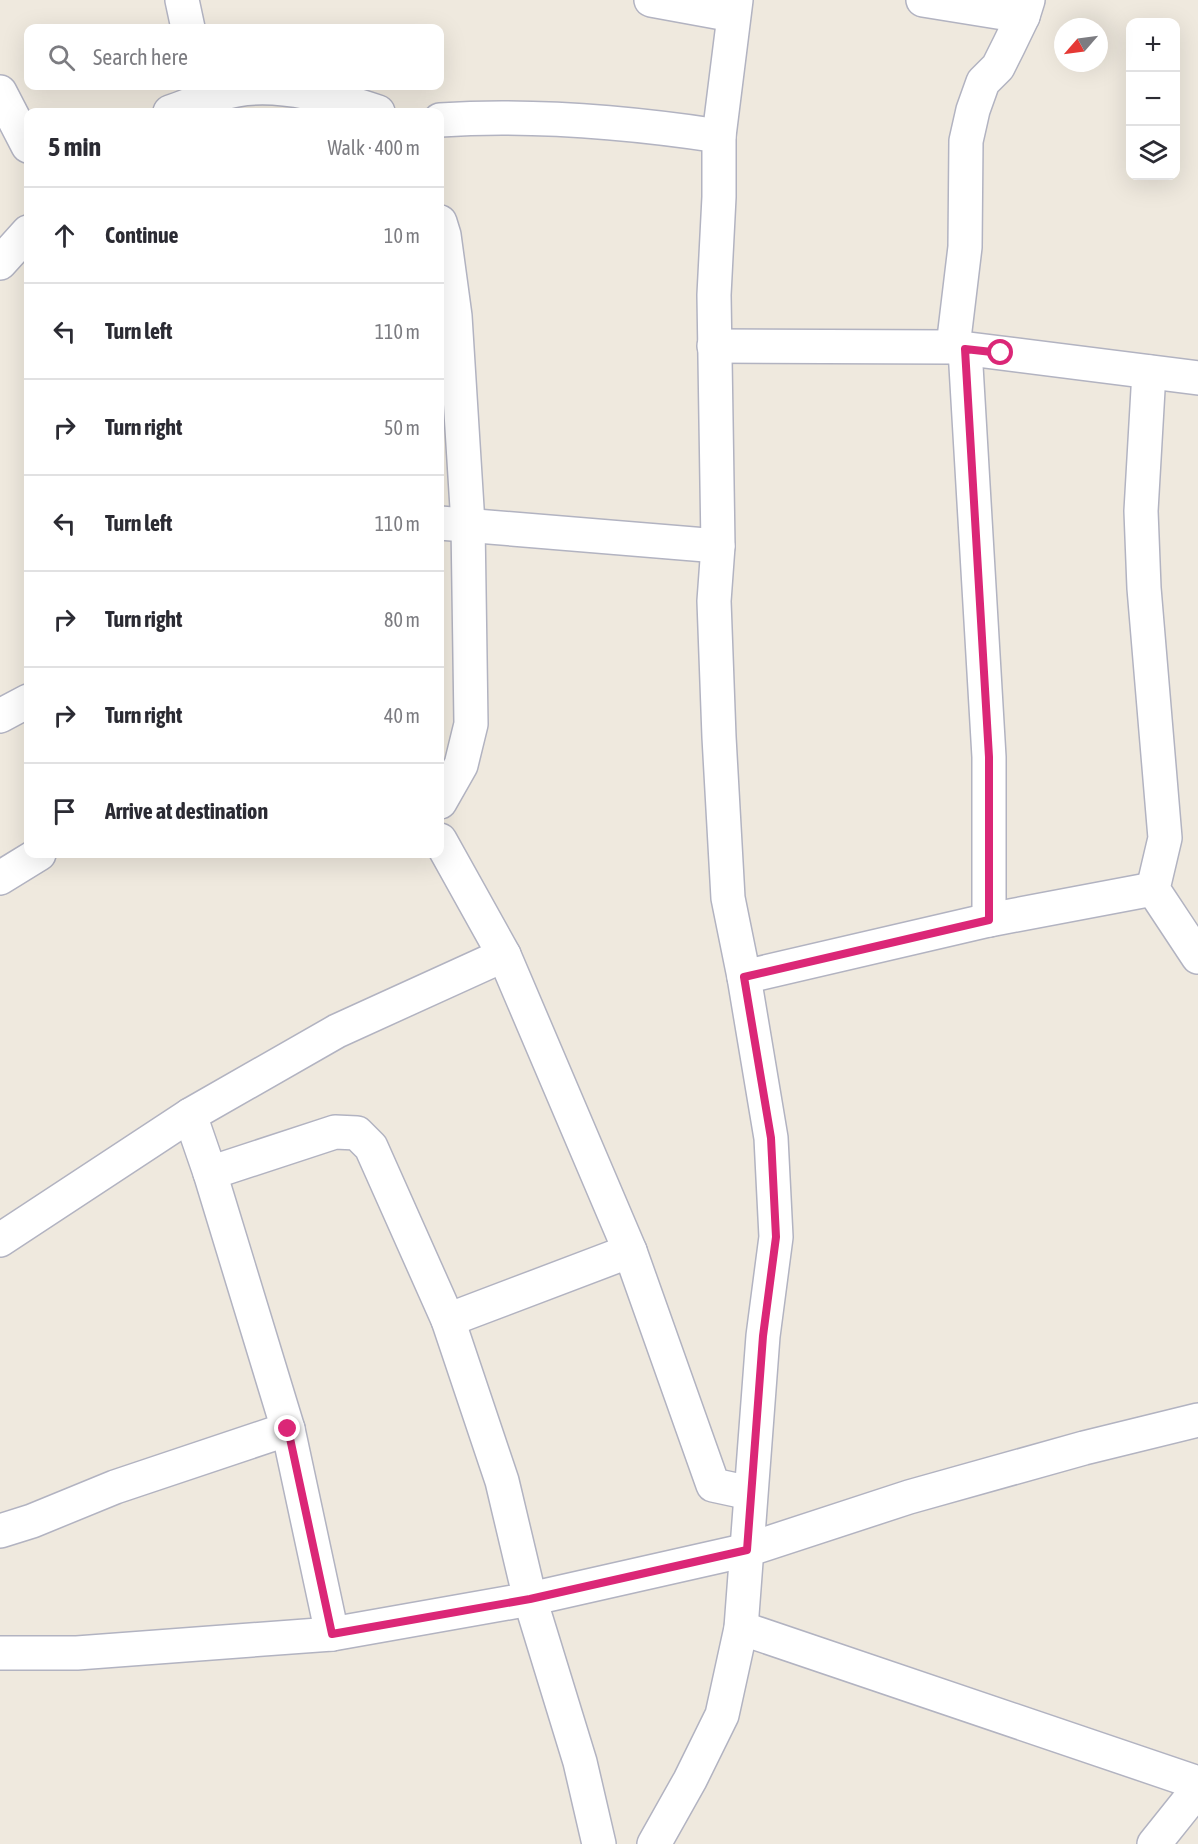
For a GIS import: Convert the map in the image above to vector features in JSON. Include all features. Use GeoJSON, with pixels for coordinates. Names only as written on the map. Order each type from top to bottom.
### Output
{"type":"FeatureCollection","features":[{"type":"Feature","properties":{"kind":"street"},"geometry":{"type":"LineString","coordinates":[[182,0],[187,24]]}},
{"type":"Feature","properties":{"kind":"street"},"geometry":{"type":"LineString","coordinates":[[651,0],[734,8],[719,136],[714,346],[718,546],[714,601],[728,898],[744,977],[771,1138],[776,1237],[763,1336],[741,1628],[722,1715],[690,1780],[654,1844]]}},
{"type":"Feature","properties":{"kind":"street"},"geometry":{"type":"LineString","coordinates":[[924,0],[1026,8],[998,67],[983,82],[966,141],[965,247],[959,348],[989,757],[989,920]]}},
{"type":"Feature","properties":{"kind":"street"},"geometry":{"type":"LineString","coordinates":[[185,108],[229,96],[266,90]]}},
{"type":"Feature","properties":{"kind":"street"},"geometry":{"type":"LineString","coordinates":[[283,90],[306,92],[364,108]]}},
{"type":"Feature","properties":{"kind":"street"},"geometry":{"type":"LineString","coordinates":[[0,92],[24,137]]}},
{"type":"Feature","properties":{"kind":"street"},"geometry":{"type":"LineString","coordinates":[[444,120],[494,116],[558,119],[638,124],[719,136]]}},
{"type":"Feature","properties":{"kind":"street"},"geometry":{"type":"LineString","coordinates":[[444,235],[455,316],[454,523],[471,724],[460,765],[444,795]]}},
{"type":"Feature","properties":{"kind":"street"},"geometry":{"type":"LineString","coordinates":[[0,263],[24,236]]}},
{"type":"Feature","properties":{"kind":"street"},"geometry":{"type":"LineString","coordinates":[[714,346],[959,348],[1198,378]]}},
{"type":"Feature","properties":{"kind":"street"},"geometry":{"type":"LineString","coordinates":[[1149,372],[1141,511],[1144,588],[1165,838],[1153,889],[1198,957]]}},
{"type":"Feature","properties":{"kind":"street"},"geometry":{"type":"LineString","coordinates":[[454,523],[718,546]]}},
{"type":"Feature","properties":{"kind":"street"},"geometry":{"type":"LineString","coordinates":[[0,716],[24,703]]}},
{"type":"Feature","properties":{"kind":"street"},"geometry":{"type":"LineString","coordinates":[[444,847],[504,955],[630,1251],[713,1485],[750,1493]]}},
{"type":"Feature","properties":{"kind":"street"},"geometry":{"type":"LineString","coordinates":[[0,878],[32,858]]}},
{"type":"Feature","properties":{"kind":"street"},"geometry":{"type":"LineString","coordinates":[[744,977],[989,920],[1153,889]]}},
{"type":"Feature","properties":{"kind":"street"},"geometry":{"type":"LineString","coordinates":[[0,1240],[190,1115],[337,1031],[504,955]]}},
{"type":"Feature","properties":{"kind":"street"},"geometry":{"type":"LineString","coordinates":[[190,1115],[210,1173],[288,1429],[332,1634]]}},
{"type":"Feature","properties":{"kind":"street"},"geometry":{"type":"LineString","coordinates":[[210,1173],[335,1132],[357,1133],[371,1147],[448,1320],[502,1480],[530,1599],[580,1762],[599,1844]]}},
{"type":"Feature","properties":{"kind":"street"},"geometry":{"type":"LineString","coordinates":[[448,1320],[630,1251]]}},
{"type":"Feature","properties":{"kind":"street"},"geometry":{"type":"LineString","coordinates":[[0,1653],[77,1653],[332,1634],[530,1599],[747,1550],[909,1497],[1084,1448],[1198,1420]]}},
{"type":"Feature","properties":{"kind":"street"},"geometry":{"type":"LineString","coordinates":[[0,1531],[32,1521],[115,1487],[288,1429]]}},
{"type":"Feature","properties":{"kind":"street"},"geometry":{"type":"LineString","coordinates":[[741,1628],[1198,1783]]}},
{"type":"Feature","properties":{"kind":"street"},"geometry":{"type":"LineString","coordinates":[[1154,1844],[1198,1789]]}},
{"type":"Feature","properties":{"kind":"route"},"geometry":{"type":"LineString","coordinates":[[288,1429],[332,1634],[530,1599],[747,1550],[763,1336],[776,1237],[771,1138],[744,977],[989,920],[989,757],[965,349],[1001,353]]}}]}
